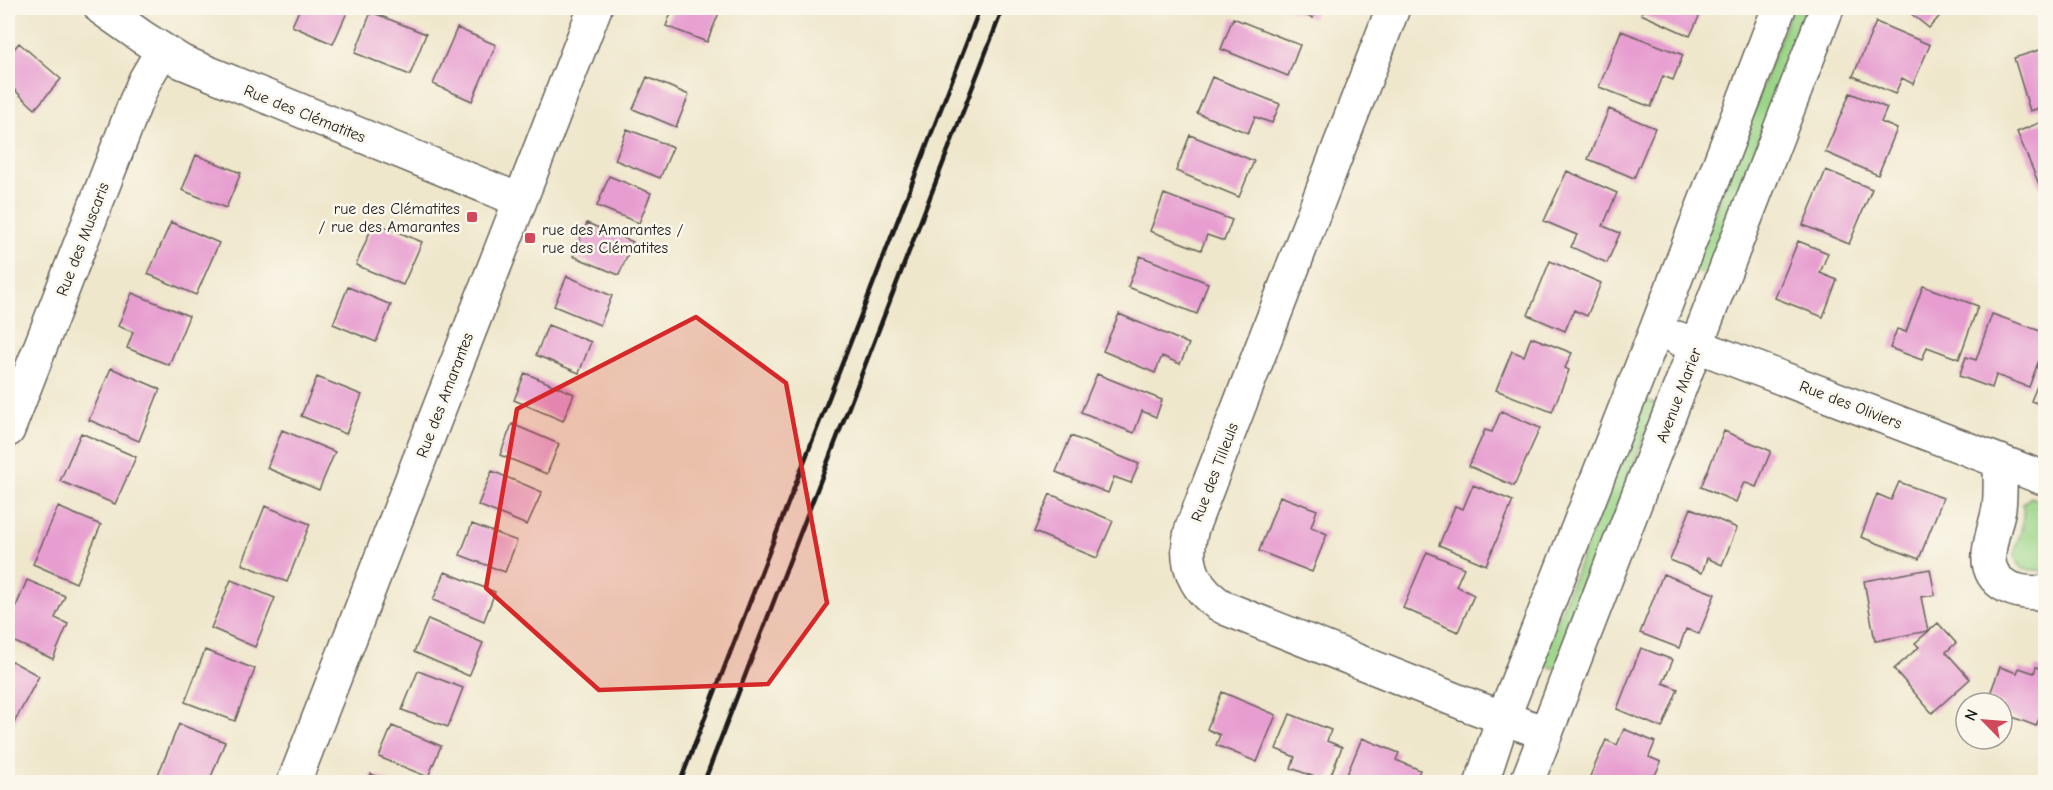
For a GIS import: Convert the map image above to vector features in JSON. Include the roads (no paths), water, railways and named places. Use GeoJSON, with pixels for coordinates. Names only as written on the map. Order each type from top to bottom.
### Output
{"type":"FeatureCollection","features":[{"type":"Feature","properties":{"kind":"street","name":"Rue des Clématites"},"geometry":{"type":"LineString","coordinates":[[101,8],[162,51],[210,74],[519,200]]}},
{"type":"Feature","properties":{"kind":"street","name":"Rue des Amarantes"},"geometry":{"type":"LineString","coordinates":[[294,783],[595,8]]}},
{"type":"Feature","properties":{"kind":"street","name":"Rue des Tilleuls"},"geometry":{"type":"LineString","coordinates":[[1393,8],[1196,518],[1188,542],[1188,555],[1193,574],[1202,590],[1216,603],[1238,614],[1545,733]]}},
{"type":"Feature","properties":{"kind":"street"},"geometry":{"type":"LineString","coordinates":[[1482,783],[1503,718],[1656,330],[1779,8]]}},
{"type":"Feature","properties":{"kind":"street","name":"Avenue Marier"},"geometry":{"type":"LineString","coordinates":[[1527,783],[1827,8]]}},
{"type":"Feature","properties":{"kind":"street","name":"Rue des Muscaris"},"geometry":{"type":"LineString","coordinates":[[8,430],[136,101],[162,51]]}},
{"type":"Feature","properties":{"kind":"street","name":"Rue des Oliviers"},"geometry":{"type":"LineString","coordinates":[[1656,330],[2046,479]]}},
{"type":"Feature","properties":{"kind":"street"},"geometry":{"type":"LineString","coordinates":[[2000,461],[1999,506],[1990,549],[1990,566],[1998,582],[2008,588],[2021,592],[2046,592]]}},
{"type":"Feature","properties":{"kind":"railway"},"geometry":{"type":"LineString","coordinates":[[680,782],[980,8]]}},
{"type":"Feature","properties":{"kind":"railway"},"geometry":{"type":"LineString","coordinates":[[704,782],[1003,8]]}},
{"type":"Feature","properties":{"kind":"place","name":"rue des Clématites / rue des Amarantes"},"geometry":{"type":"Point","coordinates":[472,217]}},
{"type":"Feature","properties":{"kind":"place","name":"rue des Amarantes / rue des Clématites"},"geometry":{"type":"Point","coordinates":[530,238]}}]}
